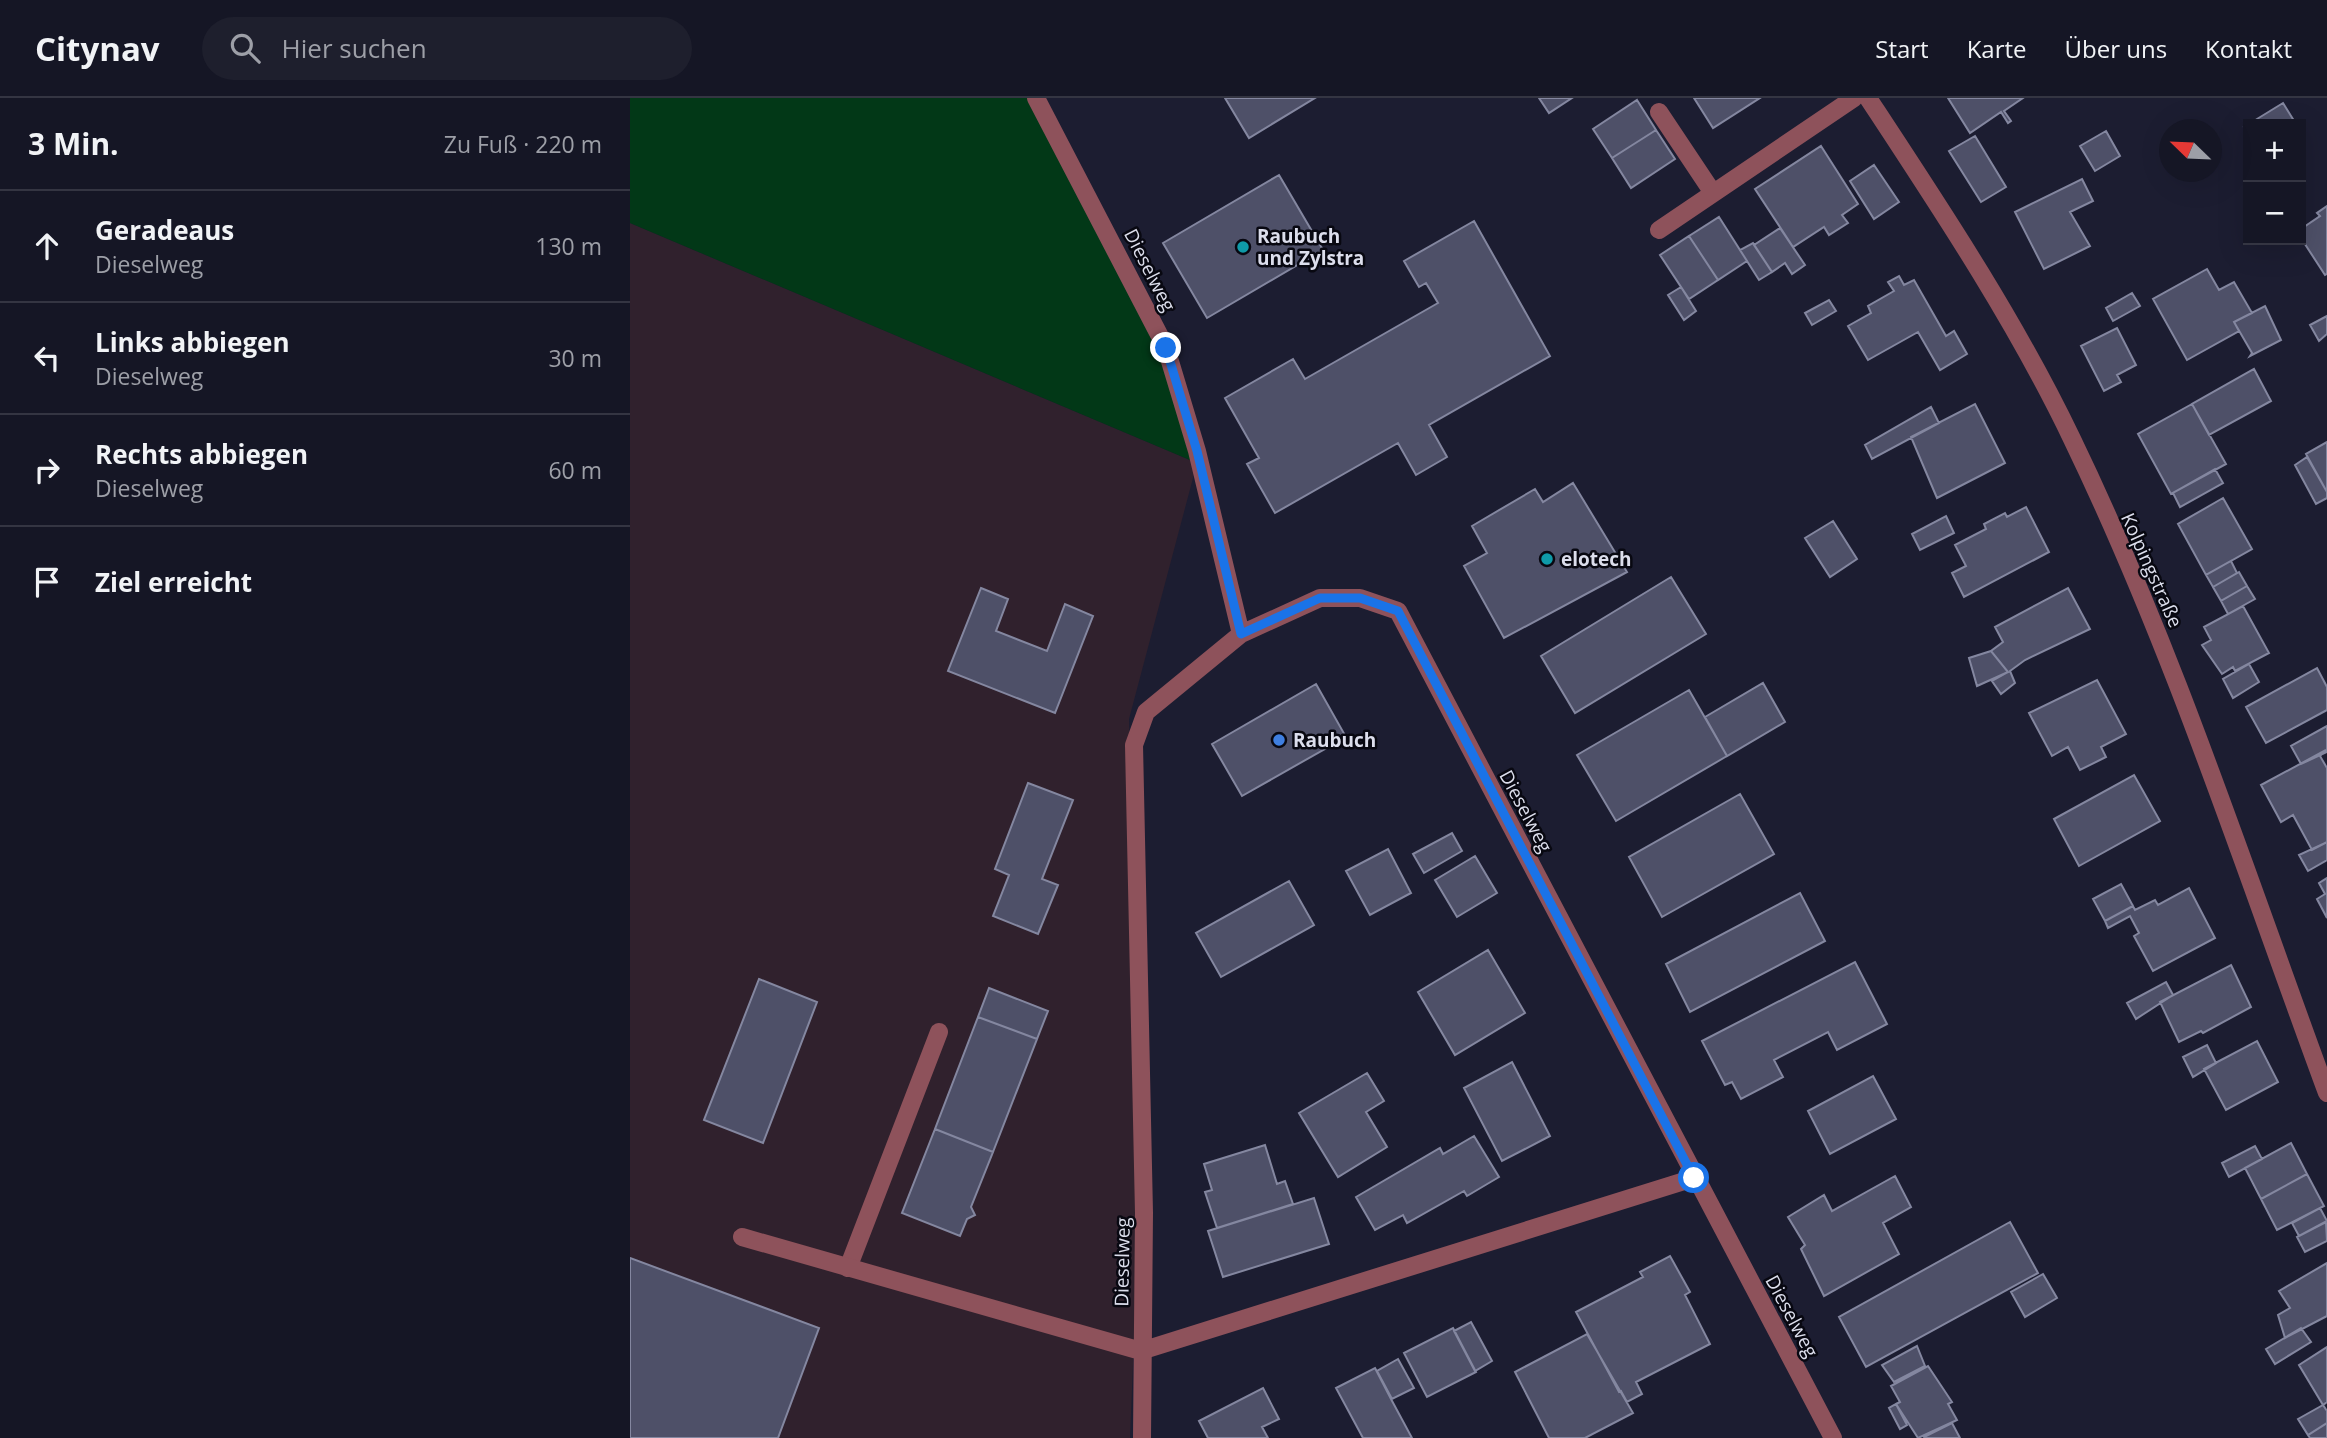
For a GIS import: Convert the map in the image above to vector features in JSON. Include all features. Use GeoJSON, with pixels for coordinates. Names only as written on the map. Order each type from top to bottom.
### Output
{"type":"FeatureCollection","features":[{"type":"Feature","properties":{"kind":"street","name":"Dieselweg"},"geometry":{"type":"LineString","coordinates":[[1037,98],[1166,348],[1197,451],[1241,634]]}},
{"type":"Feature","properties":{"kind":"street"},"geometry":{"type":"LineString","coordinates":[[1659,230],[1854,98]]}},
{"type":"Feature","properties":{"kind":"street","name":"Kolpingstraße"},"geometry":{"type":"LineString","coordinates":[[1868,98],[1953,228],[2072,439],[2168,657],[2327,1093]]}},
{"type":"Feature","properties":{"kind":"street"},"geometry":{"type":"LineString","coordinates":[[1659,112],[1713,193]]}},
{"type":"Feature","properties":{"kind":"street","name":"Dieselweg"},"geometry":{"type":"LineString","coordinates":[[1142,1438],[1144,1213],[1134,745],[1146,712],[1241,634],[1320,598],[1360,598],[1398,611],[1833,1438]]}},
{"type":"Feature","properties":{"kind":"street"},"geometry":{"type":"LineString","coordinates":[[848,1268],[939,1032]]}},
{"type":"Feature","properties":{"kind":"street"},"geometry":{"type":"LineString","coordinates":[[743,1237],[1141,1352],[1694,1178]]}},
{"type":"Feature","properties":{"kind":"shaded area"},"geometry":{"type":"Polygon","coordinates":[[[630,223],[1197,463],[1129,719],[1139,1219],[1130,1438],[630,1438],[630,223]]]}},
{"type":"Feature","properties":{"kind":"green space"},"geometry":{"type":"Polygon","coordinates":[[[630,98],[1033,98],[1158,352],[1197,463],[630,223],[630,98]]]}},
{"type":"Feature","properties":{"kind":"building"},"geometry":{"type":"Polygon","coordinates":[[[1225,98],[1315,98],[1249,138],[1225,98]]]}},
{"type":"Feature","properties":{"kind":"building"},"geometry":{"type":"Polygon","coordinates":[[[1539,98],[1572,98],[1549,113],[1539,98]]]}},
{"type":"Feature","properties":{"kind":"building"},"geometry":{"type":"Polygon","coordinates":[[[1694,98],[1760,98],[1713,128],[1694,98]]]}},
{"type":"Feature","properties":{"kind":"building"},"geometry":{"type":"Polygon","coordinates":[[[1948,98],[2023,98],[2004,111],[2011,121],[2008,123],[2001,112],[1970,133],[1948,98]]]}},
{"type":"Feature","properties":{"kind":"building"},"geometry":{"type":"Polygon","coordinates":[[[1637,100],[1656,130],[1612,158],[1593,129],[1637,100]]]}},
{"type":"Feature","properties":{"kind":"building"},"geometry":{"type":"Polygon","coordinates":[[[2283,103],[2293,119],[2257,119],[2283,103]]]}},
{"type":"Feature","properties":{"kind":"building"},"geometry":{"type":"Polygon","coordinates":[[[1656,130],[1675,159],[1631,188],[1612,158],[1656,130]]]}},
{"type":"Feature","properties":{"kind":"building"},"geometry":{"type":"Polygon","coordinates":[[[2106,131],[2120,156],[2095,171],[2080,146],[2106,131]]]}},
{"type":"Feature","properties":{"kind":"building"},"geometry":{"type":"Polygon","coordinates":[[[1975,136],[2006,187],[1981,202],[1949,151],[1975,136]]]}},
{"type":"Feature","properties":{"kind":"building"},"geometry":{"type":"Polygon","coordinates":[[[1821,146],[1858,204],[1842,215],[1848,223],[1829,235],[1824,227],[1793,247],[1755,189],[1821,146]]]}},
{"type":"Feature","properties":{"kind":"building"},"geometry":{"type":"Polygon","coordinates":[[[1874,165],[1899,202],[1874,219],[1850,181],[1874,165]]]}},
{"type":"Feature","properties":{"kind":"building","name":"Raubuch und Zylstra"},"geometry":{"type":"Polygon","coordinates":[[[1279,175],[1323,250],[1207,318],[1163,243],[1279,175]]]}},
{"type":"Feature","properties":{"kind":"building"},"geometry":{"type":"Polygon","coordinates":[[[2082,179],[2093,201],[2070,212],[2090,246],[2044,269],[2015,212],[2082,179]]]}},
{"type":"Feature","properties":{"kind":"building"},"geometry":{"type":"Polygon","coordinates":[[[2327,206],[2325,275],[2306,245],[2306,226],[2320,216],[2317,213],[2327,206]]]}},
{"type":"Feature","properties":{"kind":"building"},"geometry":{"type":"Polygon","coordinates":[[[1719,217],[1747,261],[1718,280],[1689,236],[1719,217]]]}},
{"type":"Feature","properties":{"kind":"building"},"geometry":{"type":"Polygon","coordinates":[[[1474,221],[1550,356],[1429,425],[1447,457],[1416,475],[1398,443],[1275,513],[1247,464],[1259,458],[1225,398],[1293,359],[1305,379],[1438,303],[1426,283],[1419,287],[1404,261],[1474,221]]]}},
{"type":"Feature","properties":{"kind":"building"},"geometry":{"type":"Polygon","coordinates":[[[1780,228],[1805,265],[1792,274],[1785,263],[1772,272],[1754,245],[1780,228]]]}},
{"type":"Feature","properties":{"kind":"building"},"geometry":{"type":"Polygon","coordinates":[[[1689,236],[1718,280],[1689,299],[1660,255],[1689,236]]]}},
{"type":"Feature","properties":{"kind":"building"},"geometry":{"type":"Polygon","coordinates":[[[1753,243],[1772,272],[1759,280],[1740,250],[1753,243]]]}},
{"type":"Feature","properties":{"kind":"building"},"geometry":{"type":"Polygon","coordinates":[[[2207,269],[2219,290],[2234,282],[2252,313],[2234,322],[2239,331],[2187,360],[2153,299],[2207,269]]]}},
{"type":"Feature","properties":{"kind":"building"},"geometry":{"type":"Polygon","coordinates":[[[1899,276],[1904,285],[1914,280],[1946,336],[1954,331],[1967,354],[1940,370],[1918,332],[1868,360],[1848,326],[1871,313],[1868,306],[1894,291],[1888,282],[1899,276]]]}},
{"type":"Feature","properties":{"kind":"building"},"geometry":{"type":"Polygon","coordinates":[[[1681,287],[1696,311],[1684,320],[1668,295],[1681,287]]]}},
{"type":"Feature","properties":{"kind":"building"},"geometry":{"type":"Polygon","coordinates":[[[2132,293],[2140,306],[2113,321],[2106,308],[2132,293]]]}},
{"type":"Feature","properties":{"kind":"building"},"geometry":{"type":"Polygon","coordinates":[[[1829,300],[1836,311],[1812,325],[1805,313],[1829,300]]]}},
{"type":"Feature","properties":{"kind":"building"},"geometry":{"type":"Polygon","coordinates":[[[2265,306],[2281,340],[2250,356],[2252,353],[2234,322],[2265,306]]]}},
{"type":"Feature","properties":{"kind":"building"},"geometry":{"type":"Polygon","coordinates":[[[2327,316],[2327,334],[2319,341],[2310,325],[2327,316]]]}},
{"type":"Feature","properties":{"kind":"building"},"geometry":{"type":"Polygon","coordinates":[[[2117,328],[2136,365],[2117,375],[2121,382],[2104,391],[2081,346],[2117,328]]]}},
{"type":"Feature","properties":{"kind":"building"},"geometry":{"type":"Polygon","coordinates":[[[2254,369],[2271,401],[2209,435],[2192,404],[2254,369]]]}},
{"type":"Feature","properties":{"kind":"building"},"geometry":{"type":"Polygon","coordinates":[[[1975,404],[2005,463],[1937,498],[1911,437],[1975,404]]]}},
{"type":"Feature","properties":{"kind":"building"},"geometry":{"type":"Polygon","coordinates":[[[2192,404],[2226,464],[2171,494],[2138,434],[2192,404]]]}},
{"type":"Feature","properties":{"kind":"building"},"geometry":{"type":"Polygon","coordinates":[[[1931,407],[1939,423],[1872,459],[1865,445],[1931,407]]]}},
{"type":"Feature","properties":{"kind":"building"},"geometry":{"type":"Polygon","coordinates":[[[2327,442],[2327,492],[2306,454],[2327,442]]]}},
{"type":"Feature","properties":{"kind":"building"},"geometry":{"type":"Polygon","coordinates":[[[2307,457],[2327,492],[2327,498],[2316,504],[2295,465],[2307,457]]]}},
{"type":"Feature","properties":{"kind":"building"},"geometry":{"type":"Polygon","coordinates":[[[2215,469],[2223,483],[2180,507],[2173,493],[2215,469]]]}},
{"type":"Feature","properties":{"kind":"building","name":"elotech"},"geometry":{"type":"Polygon","coordinates":[[[1573,483],[1627,572],[1504,638],[1464,566],[1487,553],[1472,526],[1535,489],[1543,502],[1573,483]]]}},
{"type":"Feature","properties":{"kind":"building"},"geometry":{"type":"Polygon","coordinates":[[[2223,498],[2252,549],[2206,575],[2178,524],[2223,498]]]}},
{"type":"Feature","properties":{"kind":"building"},"geometry":{"type":"Polygon","coordinates":[[[2026,507],[2049,552],[1964,597],[1952,573],[1966,566],[1955,545],[1986,529],[1984,524],[2005,513],[2007,517],[2026,507]]]}},
{"type":"Feature","properties":{"kind":"building"},"geometry":{"type":"Polygon","coordinates":[[[1946,516],[1954,533],[1920,550],[1912,534],[1946,516]]]}},
{"type":"Feature","properties":{"kind":"building"},"geometry":{"type":"Polygon","coordinates":[[[1833,521],[1857,559],[1830,577],[1805,538],[1833,521]]]}},
{"type":"Feature","properties":{"kind":"building"},"geometry":{"type":"Polygon","coordinates":[[[2231,561],[2237,573],[2213,587],[2206,575],[2231,561]]]}},
{"type":"Feature","properties":{"kind":"building"},"geometry":{"type":"Polygon","coordinates":[[[2239,572],[2247,586],[2221,601],[2213,587],[2239,572]]]}},
{"type":"Feature","properties":{"kind":"building"},"geometry":{"type":"Polygon","coordinates":[[[1671,577],[1706,634],[1575,713],[1541,656],[1671,577]]]}},
{"type":"Feature","properties":{"kind":"building"},"geometry":{"type":"Polygon","coordinates":[[[2247,586],[2255,599],[2228,614],[2221,601],[2247,586]]]}},
{"type":"Feature","properties":{"kind":"building"},"geometry":{"type":"Polygon","coordinates":[[[981,588],[1008,599],[996,631],[1047,651],[1065,604],[1093,616],[1055,713],[948,671],[981,588]]]}},
{"type":"Feature","properties":{"kind":"building"},"geometry":{"type":"Polygon","coordinates":[[[2068,588],[2090,629],[2025,660],[2010,671],[2015,683],[2001,694],[1992,681],[2008,672],[1991,651],[2003,642],[1995,627],[2068,588]]]}},
{"type":"Feature","properties":{"kind":"building"},"geometry":{"type":"Polygon","coordinates":[[[2243,606],[2269,653],[2235,671],[2233,667],[2222,674],[2202,645],[2211,640],[2204,627],[2243,606]]]}},
{"type":"Feature","properties":{"kind":"building"},"geometry":{"type":"Polygon","coordinates":[[[1991,651],[2008,672],[1977,686],[1969,658],[1991,651]]]}},
{"type":"Feature","properties":{"kind":"building"},"geometry":{"type":"Polygon","coordinates":[[[2249,664],[2259,682],[2233,698],[2223,679],[2249,664]]]}},
{"type":"Feature","properties":{"kind":"building"},"geometry":{"type":"Polygon","coordinates":[[[2317,668],[2327,687],[2327,710],[2266,743],[2246,707],[2317,668]]]}},
{"type":"Feature","properties":{"kind":"building"},"geometry":{"type":"Polygon","coordinates":[[[2097,680],[2126,734],[2101,747],[2106,757],[2080,770],[2068,747],[2052,756],[2029,713],[2097,680]]]}},
{"type":"Feature","properties":{"kind":"building"},"geometry":{"type":"Polygon","coordinates":[[[1763,683],[1785,722],[1727,756],[1705,717],[1763,683]]]}},
{"type":"Feature","properties":{"kind":"building","name":"Raubuch"},"geometry":{"type":"Polygon","coordinates":[[[1316,684],[1346,737],[1242,796],[1212,744],[1316,684]]]}},
{"type":"Feature","properties":{"kind":"building"},"geometry":{"type":"Polygon","coordinates":[[[1689,690],[1727,756],[1616,821],[1577,755],[1689,690]]]}},
{"type":"Feature","properties":{"kind":"building"},"geometry":{"type":"Polygon","coordinates":[[[2327,726],[2327,752],[2301,764],[2291,746],[2327,726]]]}},
{"type":"Feature","properties":{"kind":"building"},"geometry":{"type":"Polygon","coordinates":[[[2326,750],[2320,756],[2327,768],[2327,842],[2312,850],[2293,815],[2281,822],[2261,785],[2326,750]]]}},
{"type":"Feature","properties":{"kind":"building"},"geometry":{"type":"Polygon","coordinates":[[[2134,775],[2160,821],[2079,866],[2054,819],[2134,775]]]}},
{"type":"Feature","properties":{"kind":"building"},"geometry":{"type":"Polygon","coordinates":[[[1028,783],[1073,800],[1042,879],[1058,885],[1038,934],[993,916],[1009,875],[995,869],[1028,783]]]}},
{"type":"Feature","properties":{"kind":"building"},"geometry":{"type":"Polygon","coordinates":[[[1740,794],[1774,854],[1662,917],[1629,857],[1740,794]]]}},
{"type":"Feature","properties":{"kind":"building"},"geometry":{"type":"Polygon","coordinates":[[[1452,833],[1462,851],[1424,873],[1413,854],[1452,833]]]}},
{"type":"Feature","properties":{"kind":"building"},"geometry":{"type":"Polygon","coordinates":[[[2327,842],[2327,860],[2308,871],[2299,855],[2327,842]]]}},
{"type":"Feature","properties":{"kind":"building"},"geometry":{"type":"Polygon","coordinates":[[[1388,849],[1411,893],[1370,915],[1346,871],[1388,849]]]}},
{"type":"Feature","properties":{"kind":"building"},"geometry":{"type":"Polygon","coordinates":[[[1475,856],[1497,893],[1457,917],[1435,880],[1475,856]]]}},
{"type":"Feature","properties":{"kind":"building"},"geometry":{"type":"Polygon","coordinates":[[[2327,878],[2327,918],[2317,899],[2325,894],[2319,883],[2327,878]]]}},
{"type":"Feature","properties":{"kind":"building"},"geometry":{"type":"Polygon","coordinates":[[[1289,881],[1314,925],[1221,977],[1196,933],[1289,881]]]}},
{"type":"Feature","properties":{"kind":"building"},"geometry":{"type":"Polygon","coordinates":[[[2121,884],[2133,906],[2105,921],[2093,899],[2121,884]]]}},
{"type":"Feature","properties":{"kind":"building"},"geometry":{"type":"Polygon","coordinates":[[[2189,888],[2215,938],[2153,971],[2134,936],[2139,933],[2130,916],[2108,928],[2105,921],[2133,906],[2135,910],[2155,900],[2158,905],[2189,888]]]}},
{"type":"Feature","properties":{"kind":"building"},"geometry":{"type":"Polygon","coordinates":[[[1800,893],[1825,941],[1690,1012],[1666,964],[1800,893]]]}},
{"type":"Feature","properties":{"kind":"building"},"geometry":{"type":"Polygon","coordinates":[[[1488,950],[1525,1013],[1455,1055],[1418,992],[1488,950]]]}},
{"type":"Feature","properties":{"kind":"building"},"geometry":{"type":"Polygon","coordinates":[[[1855,962],[1887,1024],[1837,1050],[1828,1032],[1774,1060],[1783,1077],[1741,1099],[1732,1082],[1725,1085],[1702,1041],[1855,962]]]}},
{"type":"Feature","properties":{"kind":"building"},"geometry":{"type":"Polygon","coordinates":[[[2231,965],[2251,1007],[2203,1033],[2201,1031],[2179,1042],[2160,1002],[2231,965]]]}},
{"type":"Feature","properties":{"kind":"building"},"geometry":{"type":"Polygon","coordinates":[[[759,979],[817,1002],[763,1143],[704,1120],[759,979]]]}},
{"type":"Feature","properties":{"kind":"building"},"geometry":{"type":"Polygon","coordinates":[[[2166,982],[2173,995],[2136,1019],[2127,1003],[2166,982]]]}},
{"type":"Feature","properties":{"kind":"building"},"geometry":{"type":"Polygon","coordinates":[[[989,988],[1048,1011],[1037,1039],[978,1017],[989,988]]]}},
{"type":"Feature","properties":{"kind":"building"},"geometry":{"type":"Polygon","coordinates":[[[978,1017],[1037,1039],[993,1152],[935,1129],[978,1017]]]}},
{"type":"Feature","properties":{"kind":"building"},"geometry":{"type":"Polygon","coordinates":[[[2257,1041],[2278,1082],[2226,1110],[2204,1069],[2257,1041]]]}},
{"type":"Feature","properties":{"kind":"building"},"geometry":{"type":"Polygon","coordinates":[[[2207,1045],[2216,1063],[2193,1077],[2183,1057],[2207,1045]]]}},
{"type":"Feature","properties":{"kind":"building"},"geometry":{"type":"Polygon","coordinates":[[[1512,1062],[1550,1136],[1502,1161],[1464,1088],[1512,1062]]]}},
{"type":"Feature","properties":{"kind":"building"},"geometry":{"type":"Polygon","coordinates":[[[1367,1073],[1384,1101],[1366,1112],[1387,1147],[1338,1177],[1299,1113],[1367,1073]]]}},
{"type":"Feature","properties":{"kind":"building"},"geometry":{"type":"Polygon","coordinates":[[[1873,1076],[1896,1119],[1830,1154],[1808,1111],[1873,1076]]]}},
{"type":"Feature","properties":{"kind":"building"},"geometry":{"type":"Polygon","coordinates":[[[935,1129],[993,1152],[971,1207],[975,1215],[967,1219],[960,1236],[902,1213],[935,1129]]]}},
{"type":"Feature","properties":{"kind":"building"},"geometry":{"type":"Polygon","coordinates":[[[1474,1136],[1499,1177],[1467,1196],[1464,1191],[1407,1223],[1403,1215],[1375,1230],[1356,1197],[1440,1148],[1443,1154],[1474,1136]]]}},
{"type":"Feature","properties":{"kind":"building"},"geometry":{"type":"Polygon","coordinates":[[[2291,1143],[2307,1174],[2261,1199],[2245,1168],[2291,1143]]]}},
{"type":"Feature","properties":{"kind":"building"},"geometry":{"type":"Polygon","coordinates":[[[1265,1145],[1277,1184],[1285,1181],[1293,1204],[1217,1228],[1205,1192],[1212,1190],[1204,1164],[1265,1145]]]}},
{"type":"Feature","properties":{"kind":"building"},"geometry":{"type":"Polygon","coordinates":[[[2255,1146],[2262,1159],[2229,1177],[2222,1163],[2255,1146]]]}},
{"type":"Feature","properties":{"kind":"building"},"geometry":{"type":"Polygon","coordinates":[[[2307,1174],[2324,1206],[2277,1230],[2261,1199],[2307,1174]]]}},
{"type":"Feature","properties":{"kind":"building"},"geometry":{"type":"Polygon","coordinates":[[[1895,1176],[1911,1207],[1883,1223],[1899,1254],[1824,1296],[1801,1249],[1805,1245],[1788,1217],[1824,1195],[1832,1211],[1895,1176]]]}},
{"type":"Feature","properties":{"kind":"building"},"geometry":{"type":"Polygon","coordinates":[[[1314,1198],[1329,1244],[1223,1277],[1208,1231],[1314,1198]]]}},
{"type":"Feature","properties":{"kind":"building"},"geometry":{"type":"Polygon","coordinates":[[[2320,1208],[2327,1221],[2299,1236],[2292,1223],[2320,1208]]]}},
{"type":"Feature","properties":{"kind":"building"},"geometry":{"type":"Polygon","coordinates":[[[2010,1222],[2038,1273],[1866,1367],[1839,1317],[2010,1222]]]}},
{"type":"Feature","properties":{"kind":"building"},"geometry":{"type":"Polygon","coordinates":[[[2326,1222],[2327,1241],[2305,1252],[2297,1237],[2326,1222]]]}},
{"type":"Feature","properties":{"kind":"building"},"geometry":{"type":"Polygon","coordinates":[[[1670,1256],[1690,1292],[1685,1295],[1710,1344],[1636,1382],[1642,1394],[1627,1402],[1576,1312],[1643,1277],[1640,1272],[1670,1256]]]}},
{"type":"Feature","properties":{"kind":"building"},"geometry":{"type":"Polygon","coordinates":[[[630,1258],[819,1328],[778,1438],[630,1438],[630,1258]]]}},
{"type":"Feature","properties":{"kind":"building"},"geometry":{"type":"Polygon","coordinates":[[[2327,1263],[2327,1316],[2285,1338],[2278,1315],[2290,1308],[2279,1291],[2327,1263]]]}},
{"type":"Feature","properties":{"kind":"building"},"geometry":{"type":"Polygon","coordinates":[[[2043,1274],[2057,1298],[2025,1317],[2011,1292],[2043,1274]]]}},
{"type":"Feature","properties":{"kind":"building"},"geometry":{"type":"Polygon","coordinates":[[[1471,1322],[1492,1361],[1475,1371],[1454,1331],[1471,1322]]]}},
{"type":"Feature","properties":{"kind":"building"},"geometry":{"type":"Polygon","coordinates":[[[1453,1328],[1476,1372],[1427,1397],[1404,1353],[1453,1328]]]}},
{"type":"Feature","properties":{"kind":"building"},"geometry":{"type":"Polygon","coordinates":[[[2301,1328],[2311,1342],[2275,1364],[2266,1349],[2301,1328]]]}},
{"type":"Feature","properties":{"kind":"building"},"geometry":{"type":"Polygon","coordinates":[[[1587,1334],[1633,1413],[1585,1438],[1549,1438],[1515,1372],[1587,1334]]]}},
{"type":"Feature","properties":{"kind":"building"},"geometry":{"type":"Polygon","coordinates":[[[1917,1346],[1925,1366],[1894,1382],[1882,1365],[1917,1346]]]}},
{"type":"Feature","properties":{"kind":"building"},"geometry":{"type":"Polygon","coordinates":[[[2327,1347],[2327,1402],[2323,1405],[2299,1365],[2327,1347]]]}},
{"type":"Feature","properties":{"kind":"building"},"geometry":{"type":"Polygon","coordinates":[[[1398,1359],[1414,1388],[1392,1399],[1377,1371],[1398,1359]]]}},
{"type":"Feature","properties":{"kind":"building"},"geometry":{"type":"Polygon","coordinates":[[[1928,1366],[1952,1402],[1948,1404],[1957,1420],[1918,1438],[1896,1404],[1900,1402],[1891,1386],[1928,1366]]]}},
{"type":"Feature","properties":{"kind":"building"},"geometry":{"type":"Polygon","coordinates":[[[1375,1368],[1412,1438],[1363,1438],[1336,1388],[1375,1368]]]}},
{"type":"Feature","properties":{"kind":"building"},"geometry":{"type":"Polygon","coordinates":[[[1263,1388],[1279,1419],[1262,1427],[1268,1438],[1208,1438],[1199,1421],[1263,1388]]]}},
{"type":"Feature","properties":{"kind":"building"},"geometry":{"type":"Polygon","coordinates":[[[1896,1404],[1907,1425],[1900,1429],[1889,1408],[1896,1404]]]}},
{"type":"Feature","properties":{"kind":"building"},"geometry":{"type":"Polygon","coordinates":[[[2323,1405],[2327,1411],[2327,1423],[2308,1435],[2298,1419],[2323,1405]]]}},
{"type":"Feature","properties":{"kind":"building"},"geometry":{"type":"Polygon","coordinates":[[[1952,1423],[1960,1438],[1924,1437],[1952,1423]]]}},
{"type":"Feature","properties":{"kind":"building"},"geometry":{"type":"Polygon","coordinates":[[[2327,1423],[2327,1438],[2310,1438],[2308,1435],[2327,1423]]]}},
{"type":"Feature","properties":{"kind":"place","name":"Raubuch und Zylstra"},"geometry":{"type":"Point","coordinates":[1243,247]}},
{"type":"Feature","properties":{"kind":"place","name":"elotech"},"geometry":{"type":"Point","coordinates":[1547,559]}},
{"type":"Feature","properties":{"kind":"place","name":"Raubuch"},"geometry":{"type":"Point","coordinates":[1279,740]}},
{"type":"Feature","properties":{"kind":"route"},"geometry":{"type":"LineString","coordinates":[[1166,348],[1197,451],[1241,634],[1320,598],[1360,598],[1398,611],[1694,1178]]}}]}
